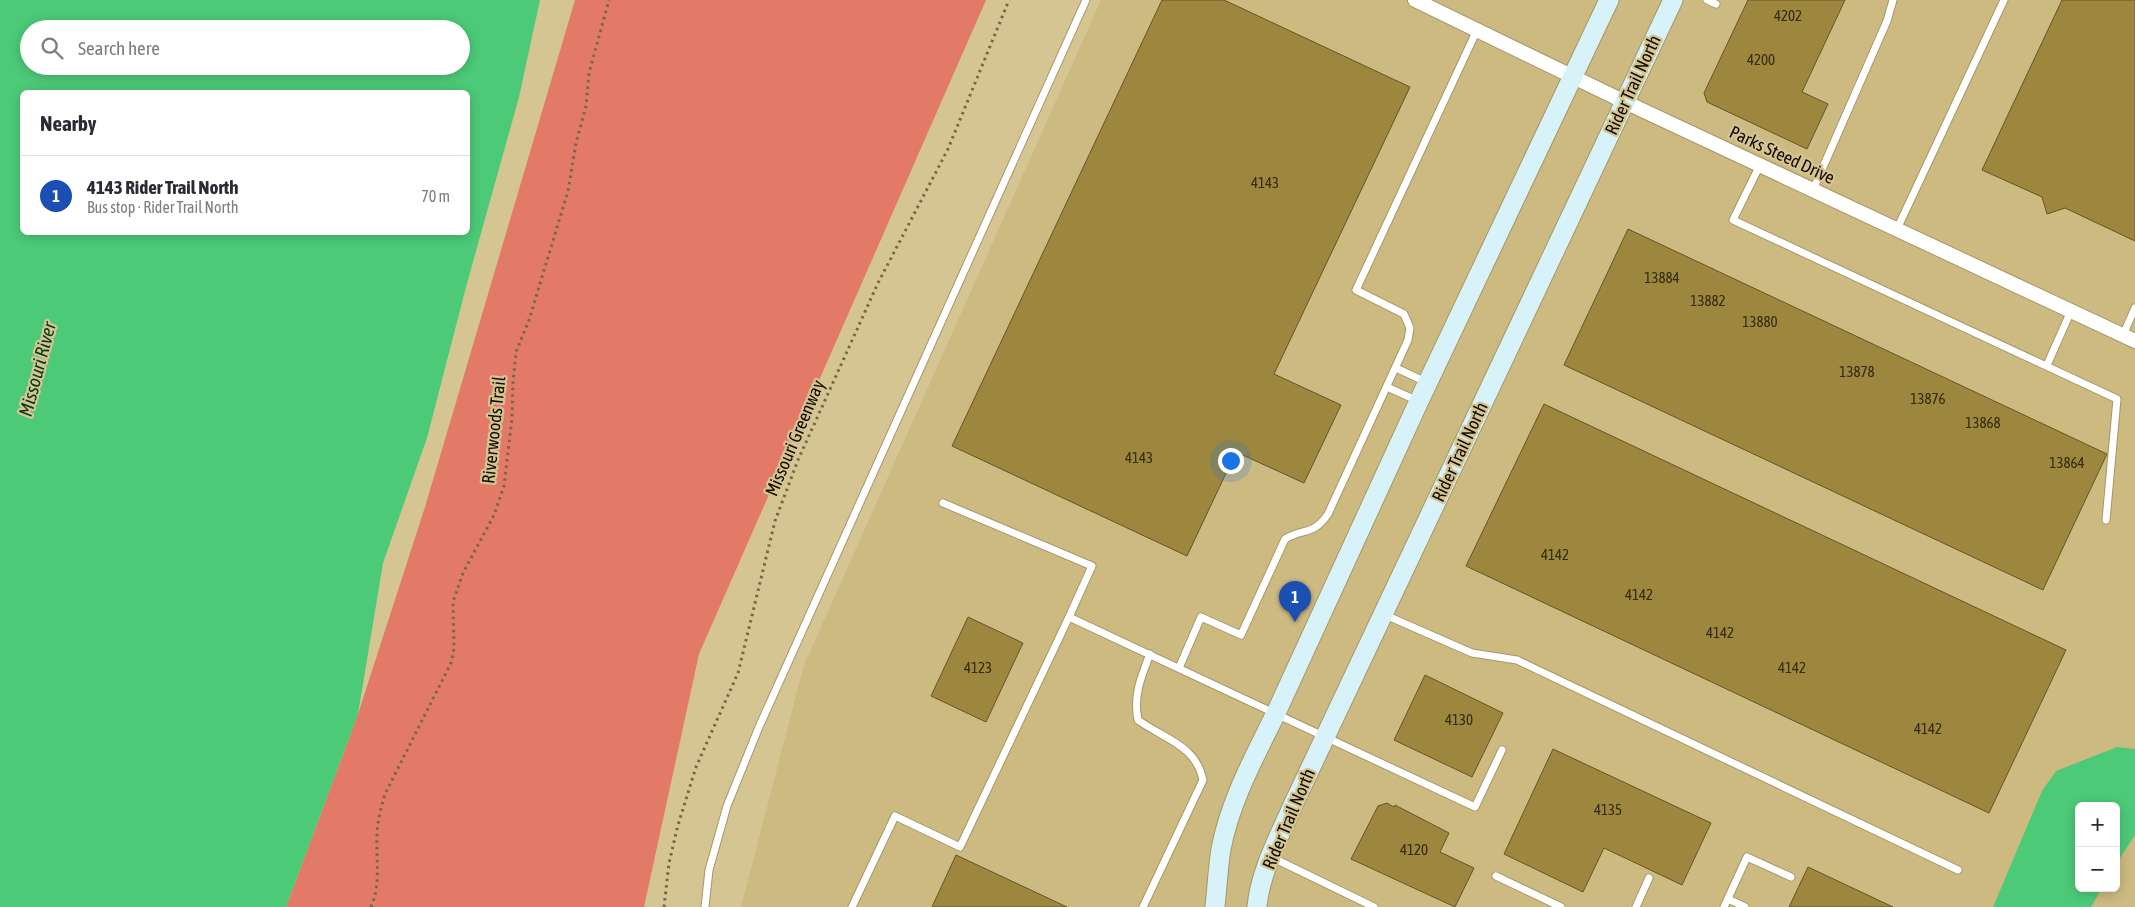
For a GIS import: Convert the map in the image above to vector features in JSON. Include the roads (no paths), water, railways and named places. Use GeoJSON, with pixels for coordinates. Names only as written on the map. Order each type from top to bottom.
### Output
{"type":"FeatureCollection","features":[{"type":"Feature","properties":{"kind":"street","name":"Parks Steed Drive"},"geometry":{"type":"LineString","coordinates":[[1415,0],[1625,102],[2129,338]]}},
{"type":"Feature","properties":{"kind":"street"},"geometry":{"type":"LineString","coordinates":[[1215,907],[1222,848],[1234,805],[1253,759],[1276,713],[1419,401],[1609,0]]}},
{"type":"Feature","properties":{"kind":"street","name":"Rider Trail North"},"geometry":{"type":"LineString","coordinates":[[1257,907],[1258,897],[1270,856],[1673,0]]}},
{"type":"Feature","properties":{"kind":"lane"},"geometry":{"type":"LineString","coordinates":[[706,907],[709,870],[727,806],[745,762],[1086,0]]}},
{"type":"Feature","properties":{"kind":"lane"},"geometry":{"type":"LineString","coordinates":[[1707,0],[1716,4]]}},
{"type":"Feature","properties":{"kind":"lane"},"geometry":{"type":"LineString","coordinates":[[1813,190],[1887,21],[1893,0]]}},
{"type":"Feature","properties":{"kind":"lane"},"geometry":{"type":"LineString","coordinates":[[1896,229],[2004,0]]}},
{"type":"Feature","properties":{"kind":"lane"},"geometry":{"type":"LineString","coordinates":[[1179,668],[1201,617],[1241,635],[1285,539],[1292,535],[1315,529],[1328,514],[1396,368],[1408,340],[1410,328],[1404,314],[1356,290],[1477,30]]}},
{"type":"Feature","properties":{"kind":"lane"},"geometry":{"type":"LineString","coordinates":[[1760,165],[1733,220],[2118,399],[2106,520]]}},
{"type":"Feature","properties":{"kind":"lane"},"geometry":{"type":"LineString","coordinates":[[2129,338],[2135,308]]}},
{"type":"Feature","properties":{"kind":"lane"},"geometry":{"type":"LineString","coordinates":[[2046,365],[2071,311]]}},
{"type":"Feature","properties":{"kind":"lane"},"geometry":{"type":"LineString","coordinates":[[1396,368],[1428,383]]}},
{"type":"Feature","properties":{"kind":"lane"},"geometry":{"type":"LineString","coordinates":[[1387,387],[1419,401]]}},
{"type":"Feature","properties":{"kind":"lane"},"geometry":{"type":"LineString","coordinates":[[852,907],[895,816],[960,847],[1092,566],[943,503]]}},
{"type":"Feature","properties":{"kind":"lane"},"geometry":{"type":"LineString","coordinates":[[1383,614],[1472,653],[1517,660],[1958,870]]}},
{"type":"Feature","properties":{"kind":"lane"},"geometry":{"type":"LineString","coordinates":[[1069,617],[1475,807],[1502,750]]}},
{"type":"Feature","properties":{"kind":"lane"},"geometry":{"type":"LineString","coordinates":[[1143,907],[1203,780],[1197,761],[1187,751],[1170,738],[1153,731],[1138,720],[1135,706],[1139,683],[1150,654]]}},
{"type":"Feature","properties":{"kind":"lane"},"geometry":{"type":"LineString","coordinates":[[1270,856],[1374,907]]}},
{"type":"Feature","properties":{"kind":"lane"},"geometry":{"type":"LineString","coordinates":[[1724,907],[1747,857],[1791,877]]}},
{"type":"Feature","properties":{"kind":"lane"},"geometry":{"type":"LineString","coordinates":[[1496,876],[1561,907]]}},
{"type":"Feature","properties":{"kind":"lane"},"geometry":{"type":"LineString","coordinates":[[1636,907],[1650,878]]}},
{"type":"Feature","properties":{"kind":"lane"},"geometry":{"type":"LineString","coordinates":[[1728,899],[1745,907]]}},
{"type":"Feature","properties":{"kind":"water","name":"Missouri River"},"geometry":{"type":"Polygon","coordinates":[[[0,0],[540,0],[519,97],[466,287],[427,438],[383,563],[358,714],[286,907],[0,907],[0,0]]]}},
{"type":"Feature","properties":{"kind":"water"},"geometry":{"type":"Polygon","coordinates":[[[2117,747],[2135,749],[2135,835],[2120,858],[2120,802],[2075,802],[2075,892],[2100,892],[2091,907],[1993,907],[2042,791],[2056,771],[2117,747]]]}},
{"type":"Feature","properties":{"kind":"place","name":"4143 Rider Trail North"},"geometry":{"type":"Point","coordinates":[1295,622]}}]}
